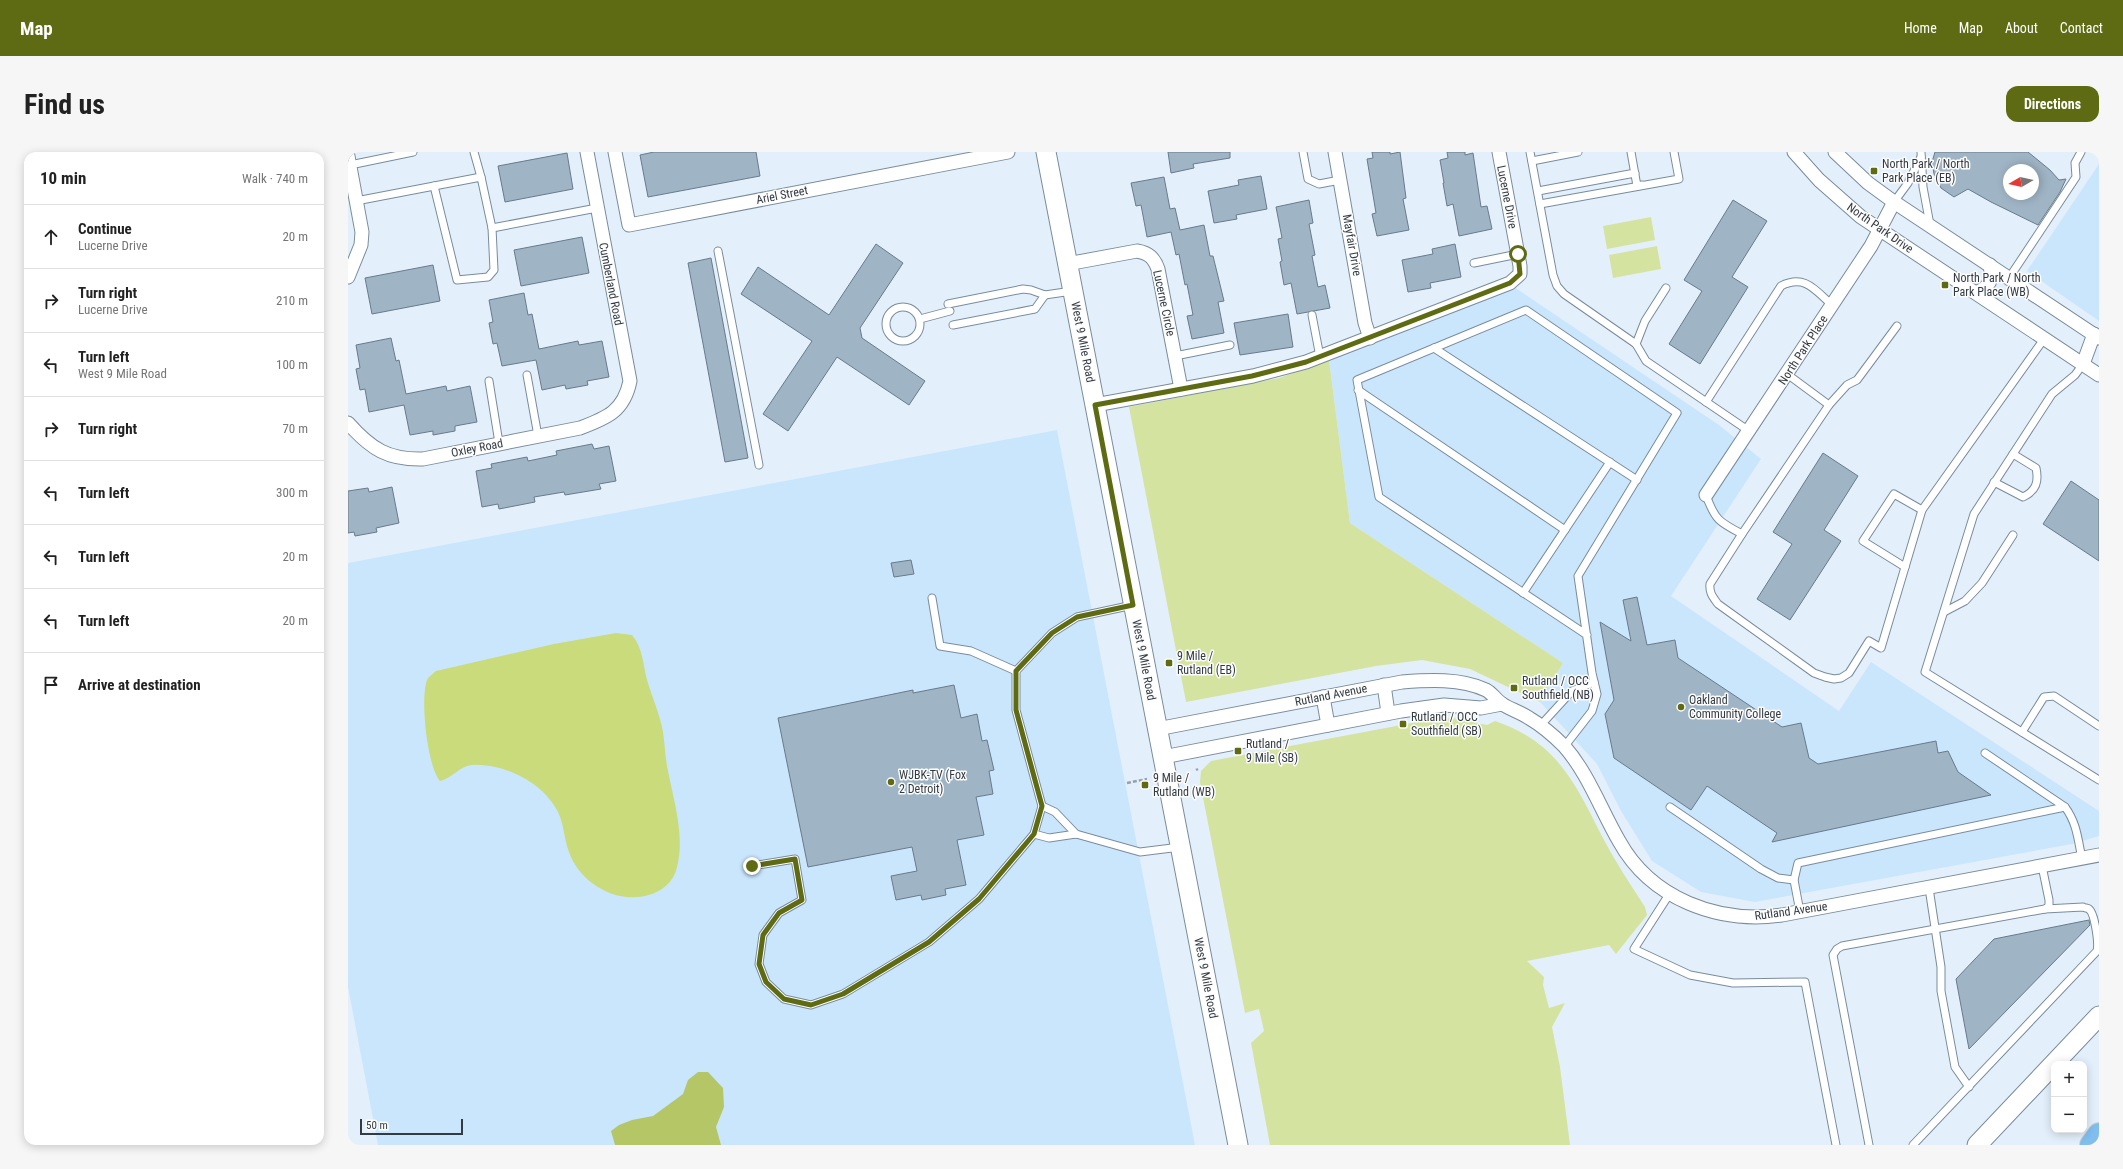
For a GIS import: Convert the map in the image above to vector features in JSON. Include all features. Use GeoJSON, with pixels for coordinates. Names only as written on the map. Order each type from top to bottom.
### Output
{"type":"FeatureCollection","features":[{"type":"Feature","properties":{"kind":"highway"},"geometry":{"type":"LineString","coordinates":[[2091,1145],[2099,1134]]}},
{"type":"Feature","properties":{"kind":"main road","name":"West 9 Mile Road"},"geometry":{"type":"LineString","coordinates":[[1046,152],[1238,1145]]}},
{"type":"Feature","properties":{"kind":"main road"},"geometry":{"type":"LineString","coordinates":[[1977,1145],[2099,1016]]}},
{"type":"Feature","properties":{"kind":"street","name":"Cumberland Road"},"geometry":{"type":"LineString","coordinates":[[587,152],[630,381],[627,396],[615,412]]}},
{"type":"Feature","properties":{"kind":"street","name":"Ariel Street"},"geometry":{"type":"LineString","coordinates":[[615,152],[629,225],[1008,152]]}},
{"type":"Feature","properties":{"kind":"street","name":"Mayfair Drive"},"geometry":{"type":"LineString","coordinates":[[1335,152],[1365,323],[1370,338]]}},
{"type":"Feature","properties":{"kind":"street","name":"Lucerne Drive"},"geometry":{"type":"LineString","coordinates":[[1095,405],[1272,372],[1320,358],[1510,283],[1520,274],[1518,254],[1499,152]]}},
{"type":"Feature","properties":{"kind":"street","name":"North Park Drive"},"geometry":{"type":"LineString","coordinates":[[1794,152],[1839,199],[1879,229],[2099,375]]}},
{"type":"Feature","properties":{"kind":"street"},"geometry":{"type":"LineString","coordinates":[[1835,152],[1868,183],[1894,202],[2096,336],[2082,364]]}},
{"type":"Feature","properties":{"kind":"street"},"geometry":{"type":"LineString","coordinates":[[348,277],[361,245],[362,232],[349,160]]}},
{"type":"Feature","properties":{"kind":"street","name":"North Park Place"},"geometry":{"type":"LineString","coordinates":[[1706,495],[1874,241],[1894,202]]}},
{"type":"Feature","properties":{"kind":"street","name":"Lucerne Circle"},"geometry":{"type":"LineString","coordinates":[[1067,264],[1137,251],[1146,252],[1154,259],[1158,269],[1181,390]]}},
{"type":"Feature","properties":{"kind":"street"},"geometry":{"type":"LineString","coordinates":[[1976,293],[1990,284],[1992,277],[1990,265]]}},
{"type":"Feature","properties":{"kind":"street","name":"Oxley Road"},"geometry":{"type":"LineString","coordinates":[[348,422],[362,439],[384,455],[407,460],[424,459],[580,428],[603,420],[615,412]]}},
{"type":"Feature","properties":{"kind":"street","name":"Rutland Avenue"},"geometry":{"type":"LineString","coordinates":[[1157,729],[1384,685],[1433,680],[1462,683],[1486,690],[1502,704],[1529,718],[1540,726],[1564,747],[1588,782],[1619,842],[1629,857],[1649,878],[1670,893],[1706,911],[1736,917],[1768,917],[1800,912],[2099,856]]}},
{"type":"Feature","properties":{"kind":"street"},"geometry":{"type":"LineString","coordinates":[[1384,685],[1388,713]]}},
{"type":"Feature","properties":{"kind":"street"},"geometry":{"type":"LineString","coordinates":[[1322,697],[1328,725]]}},
{"type":"Feature","properties":{"kind":"street"},"geometry":{"type":"LineString","coordinates":[[1163,758],[1388,713],[1444,705],[1481,708],[1502,704]]}},
{"type":"Feature","properties":{"kind":"lane"},"geometry":{"type":"LineString","coordinates":[[349,160],[413,152]]}},
{"type":"Feature","properties":{"kind":"lane"},"geometry":{"type":"LineString","coordinates":[[434,186],[457,280],[480,278],[492,274],[494,270],[492,228],[474,152]]}},
{"type":"Feature","properties":{"kind":"lane"},"geometry":{"type":"LineString","coordinates":[[1303,152],[1308,179],[1319,184],[1340,180]]}},
{"type":"Feature","properties":{"kind":"lane"},"geometry":{"type":"LineString","coordinates":[[1530,152],[1553,275],[1557,286],[1564,294],[1636,344],[1646,361],[1749,431]]}},
{"type":"Feature","properties":{"kind":"lane"},"geometry":{"type":"LineString","coordinates":[[1532,161],[1578,152]]}},
{"type":"Feature","properties":{"kind":"lane"},"geometry":{"type":"LineString","coordinates":[[1631,152],[1637,186],[1679,179],[1674,152]]}},
{"type":"Feature","properties":{"kind":"lane"},"geometry":{"type":"LineString","coordinates":[[1631,152],[1636,187]]}},
{"type":"Feature","properties":{"kind":"lane"},"geometry":{"type":"LineString","coordinates":[[1540,204],[1679,179],[1674,152]]}},
{"type":"Feature","properties":{"kind":"lane"},"geometry":{"type":"LineString","coordinates":[[2009,278],[2076,178],[2075,163],[2081,152]]}},
{"type":"Feature","properties":{"kind":"lane"},"geometry":{"type":"LineString","coordinates":[[1894,202],[1908,183],[1921,154]]}},
{"type":"Feature","properties":{"kind":"lane"},"geometry":{"type":"LineString","coordinates":[[1921,154],[1923,187],[1930,226]]}},
{"type":"Feature","properties":{"kind":"lane"},"geometry":{"type":"LineString","coordinates":[[1538,191],[1635,173]]}},
{"type":"Feature","properties":{"kind":"lane"},"geometry":{"type":"LineString","coordinates":[[356,201],[481,178]]}},
{"type":"Feature","properties":{"kind":"lane"},"geometry":{"type":"LineString","coordinates":[[492,228],[597,208]]}},
{"type":"Feature","properties":{"kind":"lane"},"geometry":{"type":"LineString","coordinates":[[718,251],[759,465]]}},
{"type":"Feature","properties":{"kind":"lane"},"geometry":{"type":"LineString","coordinates":[[1474,263],[1518,254]]}},
{"type":"Feature","properties":{"kind":"lane"},"geometry":{"type":"LineString","coordinates":[[1706,402],[1781,286],[1798,280],[1806,283],[1832,305]]}},
{"type":"Feature","properties":{"kind":"lane"},"geometry":{"type":"LineString","coordinates":[[1636,344],[1645,321],[1666,288]]}},
{"type":"Feature","properties":{"kind":"lane"},"geometry":{"type":"LineString","coordinates":[[920,319],[949,308],[1023,289],[1045,295],[1072,291]]}},
{"type":"Feature","properties":{"kind":"lane"},"geometry":{"type":"LineString","coordinates":[[953,325],[1035,309],[1045,295]]}},
{"type":"Feature","properties":{"kind":"lane"},"geometry":{"type":"LineString","coordinates":[[907,307],[917,314],[920,319],[920,330],[918,335],[909,341],[898,341],[893,338],[887,330],[887,318],[895,309],[907,307]]}},
{"type":"Feature","properties":{"kind":"lane"},"geometry":{"type":"LineString","coordinates":[[1564,747],[1592,711],[1598,694],[1594,682],[1587,635],[1578,576],[1677,413],[1526,310],[1356,380],[1379,497],[1587,635]]}},
{"type":"Feature","properties":{"kind":"lane"},"geometry":{"type":"LineString","coordinates":[[1312,315],[1320,358]]}},
{"type":"Feature","properties":{"kind":"lane"},"geometry":{"type":"LineString","coordinates":[[1897,326],[1858,380],[1847,384],[1829,405],[1710,584],[1710,591],[1718,604],[1814,673],[1834,679],[1841,678],[1849,673],[1869,641],[1881,648],[1922,510],[2044,339]]}},
{"type":"Feature","properties":{"kind":"lane"},"geometry":{"type":"LineString","coordinates":[[1175,356],[1230,345]]}},
{"type":"Feature","properties":{"kind":"lane"},"geometry":{"type":"LineString","coordinates":[[1434,348],[1637,480]]}},
{"type":"Feature","properties":{"kind":"lane"},"geometry":{"type":"LineString","coordinates":[[2082,364],[2075,375],[2052,394],[1974,514],[1925,672],[2099,780]]}},
{"type":"Feature","properties":{"kind":"lane"},"geometry":{"type":"LineString","coordinates":[[1787,374],[1829,405]]}},
{"type":"Feature","properties":{"kind":"lane"},"geometry":{"type":"LineString","coordinates":[[527,375],[538,436]]}},
{"type":"Feature","properties":{"kind":"lane"},"geometry":{"type":"LineString","coordinates":[[488,381],[499,443]]}},
{"type":"Feature","properties":{"kind":"lane"},"geometry":{"type":"LineString","coordinates":[[1358,390],[1565,530]]}},
{"type":"Feature","properties":{"kind":"lane"},"geometry":{"type":"LineString","coordinates":[[1994,482],[2023,497],[2030,494],[2037,486],[2038,476],[2036,468],[2013,454]]}},
{"type":"Feature","properties":{"kind":"lane"},"geometry":{"type":"LineString","coordinates":[[1523,593],[1610,462]]}},
{"type":"Feature","properties":{"kind":"lane"},"geometry":{"type":"LineString","coordinates":[[1905,567],[1862,541],[1894,494],[1922,510]]}},
{"type":"Feature","properties":{"kind":"lane"},"geometry":{"type":"LineString","coordinates":[[1706,495],[1712,510],[1720,522],[1742,534]]}},
{"type":"Feature","properties":{"kind":"lane"},"geometry":{"type":"LineString","coordinates":[[1944,612],[1965,601],[1982,583],[2013,535]]}},
{"type":"Feature","properties":{"kind":"lane"},"geometry":{"type":"LineString","coordinates":[[932,598],[940,646],[972,651],[1016,671]]}},
{"type":"Feature","properties":{"kind":"lane"},"geometry":{"type":"LineString","coordinates":[[752,866],[795,859],[802,900],[779,913],[763,935],[759,964],[766,982],[784,999],[811,1005],[843,994],[929,942],[979,899],[1034,834],[1042,806],[1016,710],[1016,671],[1052,633],[1077,617],[1133,605]]}},
{"type":"Feature","properties":{"kind":"lane"},"geometry":{"type":"LineString","coordinates":[[1540,726],[1572,691],[1594,682]]}},
{"type":"Feature","properties":{"kind":"lane"},"geometry":{"type":"LineString","coordinates":[[2022,732],[2044,697],[2049,695],[2054,696],[2099,726]]}},
{"type":"Feature","properties":{"kind":"lane"},"geometry":{"type":"LineString","coordinates":[[1985,753],[2065,807],[2072,817],[2076,827],[2082,859]]}},
{"type":"Feature","properties":{"kind":"lane"},"geometry":{"type":"LineString","coordinates":[[1042,806],[1055,812],[1076,834],[1096,841],[1140,852],[1180,847]]}},
{"type":"Feature","properties":{"kind":"lane"},"geometry":{"type":"LineString","coordinates":[[1670,807],[1761,869],[1778,878],[1794,880]]}},
{"type":"Feature","properties":{"kind":"lane"},"geometry":{"type":"LineString","coordinates":[[1800,912],[1794,880],[1798,863],[2065,807]]}},
{"type":"Feature","properties":{"kind":"lane"},"geometry":{"type":"LineString","coordinates":[[1034,834],[1049,838],[1076,834]]}},
{"type":"Feature","properties":{"kind":"lane"},"geometry":{"type":"LineString","coordinates":[[2042,866],[2050,900],[2049,906],[2045,910]]}},
{"type":"Feature","properties":{"kind":"lane"},"geometry":{"type":"LineString","coordinates":[[1929,888],[1936,930],[1941,991],[1955,1067],[1969,1086]]}},
{"type":"Feature","properties":{"kind":"lane"},"geometry":{"type":"LineString","coordinates":[[1670,893],[1634,949],[1690,975],[1733,983],[1805,982],[1836,1145]]}},
{"type":"Feature","properties":{"kind":"lane"},"geometry":{"type":"LineString","coordinates":[[1869,1145],[1833,955],[1837,948],[2045,910],[2083,907],[2088,909],[2094,920],[2099,945],[2097,951],[1913,1145]]}},
{"type":"Feature","properties":{"kind":"path"},"geometry":{"type":"LineString","coordinates":[[1127,783],[1147,779]]}},
{"type":"Feature","properties":{"kind":"shaded area"},"geometry":{"type":"Polygon","coordinates":[[[2099,164],[2099,321],[2027,271],[2099,164]]]}},
{"type":"Feature","properties":{"kind":"shaded area"},"geometry":{"type":"Polygon","coordinates":[[[1651,217],[1655,240],[1607,249],[1603,226],[1651,217]]]}},
{"type":"Feature","properties":{"kind":"shaded area"},"geometry":{"type":"Polygon","coordinates":[[[1657,246],[1661,269],[1613,278],[1609,255],[1657,246]]]}},
{"type":"Feature","properties":{"kind":"shaded area"},"geometry":{"type":"Polygon","coordinates":[[[1514,287],[1719,425],[1761,459],[1671,596],[1839,711],[1871,662],[2099,811],[2099,836],[2072,844],[1755,902],[1701,892],[1652,861],[1621,811],[1597,764],[1540,702],[1563,663],[1350,523],[1329,360],[1514,287]]]}},
{"type":"Feature","properties":{"kind":"shaded area"},"geometry":{"type":"Polygon","coordinates":[[[1329,360],[1350,523],[1563,663],[1540,702],[1470,669],[1422,660],[1376,666],[1186,702],[1129,407],[1279,378],[1329,360]]]}},
{"type":"Feature","properties":{"kind":"shaded area"},"geometry":{"type":"Polygon","coordinates":[[[1057,430],[1195,1145],[378,1145],[348,987],[348,563],[1057,430]]]}},
{"type":"Feature","properties":{"kind":"shaded area"},"geometry":{"type":"Polygon","coordinates":[[[616,633],[632,635],[641,651],[647,680],[662,726],[667,766],[678,819],[680,843],[677,867],[672,880],[657,892],[650,895],[637,897],[626,897],[606,891],[596,886],[579,871],[573,862],[567,847],[558,812],[551,801],[533,783],[509,771],[484,765],[467,766],[448,778],[440,781],[435,773],[428,747],[426,732],[424,702],[425,689],[427,680],[436,671],[554,644],[616,633]]]}},
{"type":"Feature","properties":{"kind":"shaded area"},"geometry":{"type":"Polygon","coordinates":[[[1453,718],[1487,725],[1495,721],[1517,730],[1535,741],[1550,754],[1563,768],[1574,784],[1604,840],[1645,907],[1647,915],[1616,954],[1609,945],[1527,961],[1544,977],[1543,985],[1549,1008],[1565,1003],[1552,1027],[1560,1067],[1570,1145],[1270,1145],[1251,1043],[1264,1031],[1259,1009],[1245,1013],[1200,782],[1201,771],[1211,761],[1428,720],[1453,718]]]}},
{"type":"Feature","properties":{"kind":"shaded area"},"geometry":{"type":"Polygon","coordinates":[[[698,1072],[708,1072],[723,1088],[724,1107],[716,1127],[721,1145],[615,1145],[611,1131],[619,1125],[632,1120],[653,1116],[683,1094],[688,1080],[698,1072]]]}},
{"type":"Feature","properties":{"kind":"building"},"geometry":{"type":"Polygon","coordinates":[[[654,152],[756,152],[760,176],[648,197],[640,155],[654,152]]]}},
{"type":"Feature","properties":{"kind":"building"},"geometry":{"type":"Polygon","coordinates":[[[1168,152],[1230,152],[1230,158],[1193,164],[1194,168],[1171,173],[1168,152]]]}},
{"type":"Feature","properties":{"kind":"building"},"geometry":{"type":"Polygon","coordinates":[[[1372,152],[1390,152],[1390,154],[1400,152],[1406,198],[1403,199],[1409,230],[1377,236],[1372,214],[1376,213],[1367,159],[1373,158],[1372,152]]]}},
{"type":"Feature","properties":{"kind":"building"},"geometry":{"type":"Polygon","coordinates":[[[1447,152],[1465,152],[1465,155],[1473,153],[1481,207],[1487,206],[1492,229],[1459,236],[1453,204],[1447,206],[1443,183],[1440,160],[1448,158],[1447,152]]]}},
{"type":"Feature","properties":{"kind":"building"},"geometry":{"type":"Polygon","coordinates":[[[1935,152],[2028,152],[2050,170],[2059,180],[2066,179],[2060,192],[2038,225],[1968,189],[1954,197],[1941,188],[1934,174],[1932,162],[1935,152]]]}},
{"type":"Feature","properties":{"kind":"building"},"geometry":{"type":"Polygon","coordinates":[[[567,153],[573,189],[505,202],[498,166],[567,153]]]}},
{"type":"Feature","properties":{"kind":"building"},"geometry":{"type":"Polygon","coordinates":[[[1261,176],[1267,209],[1236,215],[1237,219],[1214,223],[1208,191],[1239,185],[1238,180],[1261,176]]]}},
{"type":"Feature","properties":{"kind":"building"},"geometry":{"type":"Polygon","coordinates":[[[1164,177],[1170,209],[1175,208],[1180,230],[1204,225],[1210,256],[1213,256],[1224,301],[1218,302],[1224,333],[1192,339],[1187,316],[1193,315],[1187,284],[1185,285],[1179,254],[1176,255],[1171,232],[1147,237],[1141,205],[1136,206],[1131,183],[1164,177]]]}},
{"type":"Feature","properties":{"kind":"building"},"geometry":{"type":"Polygon","coordinates":[[[1309,200],[1313,223],[1309,224],[1315,255],[1312,256],[1318,287],[1325,285],[1330,308],[1297,314],[1291,283],[1284,285],[1278,239],[1282,238],[1276,207],[1309,200]]]}},
{"type":"Feature","properties":{"kind":"building"},"geometry":{"type":"Polygon","coordinates":[[[1733,200],[1767,221],[1732,277],[1748,287],[1700,364],[1669,344],[1702,291],[1684,280],[1733,200]]]}},
{"type":"Feature","properties":{"kind":"building"},"geometry":{"type":"Polygon","coordinates":[[[582,237],[589,273],[521,286],[514,250],[582,237]]]}},
{"type":"Feature","properties":{"kind":"building"},"geometry":{"type":"Polygon","coordinates":[[[876,244],[903,263],[860,328],[862,338],[925,381],[909,405],[837,357],[788,431],[763,414],[812,341],[741,294],[758,267],[829,315],[876,244]]]}},
{"type":"Feature","properties":{"kind":"building"},"geometry":{"type":"Polygon","coordinates":[[[1455,244],[1461,277],[1430,283],[1431,288],[1408,292],[1402,260],[1433,254],[1432,249],[1455,244]]]}},
{"type":"Feature","properties":{"kind":"building"},"geometry":{"type":"Polygon","coordinates":[[[711,258],[748,458],[725,462],[688,263],[711,258]]]}},
{"type":"Feature","properties":{"kind":"building"},"geometry":{"type":"Polygon","coordinates":[[[433,265],[440,301],[372,314],[365,278],[433,265]]]}},
{"type":"Feature","properties":{"kind":"building"},"geometry":{"type":"Polygon","coordinates":[[[524,293],[528,315],[532,314],[539,349],[578,341],[579,345],[602,341],[609,377],[587,381],[588,385],[566,389],[565,385],[542,390],[536,360],[502,366],[497,343],[493,344],[489,323],[493,322],[489,300],[524,293]]]}},
{"type":"Feature","properties":{"kind":"building"},"geometry":{"type":"Polygon","coordinates":[[[1288,314],[1293,347],[1240,355],[1234,323],[1288,314]]]}},
{"type":"Feature","properties":{"kind":"building"},"geometry":{"type":"Polygon","coordinates":[[[391,338],[396,361],[399,360],[406,394],[446,386],[447,391],[470,386],[477,422],[455,426],[455,431],[433,435],[433,431],[410,435],[404,405],[369,412],[365,389],[360,390],[356,369],[360,368],[356,345],[391,338]]]}},
{"type":"Feature","properties":{"kind":"building"},"geometry":{"type":"Polygon","coordinates":[[[592,444],[594,449],[609,446],[616,481],[599,484],[601,489],[565,495],[564,492],[534,497],[535,502],[499,509],[498,504],[482,507],[476,471],[492,468],[491,464],[527,457],[528,461],[557,455],[556,451],[592,444]]]}},
{"type":"Feature","properties":{"kind":"building"},"geometry":{"type":"Polygon","coordinates":[[[1823,453],[1858,476],[1824,530],[1841,541],[1790,620],[1757,599],[1792,544],[1773,532],[1823,453]]]}},
{"type":"Feature","properties":{"kind":"building"},"geometry":{"type":"Polygon","coordinates":[[[2071,481],[2099,500],[2099,561],[2043,524],[2071,481]]]}},
{"type":"Feature","properties":{"kind":"building"},"geometry":{"type":"Polygon","coordinates":[[[392,487],[399,523],[376,528],[377,532],[355,536],[354,532],[348,533],[348,491],[368,488],[369,492],[392,487]]]}},
{"type":"Feature","properties":{"kind":"building"},"geometry":{"type":"Polygon","coordinates":[[[911,560],[914,574],[894,577],[891,563],[911,560]]]}},
{"type":"Feature","properties":{"kind":"building","name":"Oakland Community College"},"geometry":{"type":"Polygon","coordinates":[[[1637,597],[1647,645],[1675,640],[1678,658],[1782,727],[1801,723],[1809,758],[1818,764],[1936,741],[1938,753],[1948,751],[1958,772],[1991,795],[1772,842],[1777,833],[1707,786],[1691,810],[1614,758],[1605,714],[1614,700],[1600,622],[1631,641],[1623,600],[1637,597]]]}},
{"type":"Feature","properties":{"kind":"building","name":"WJBK-TV (Fox 2 Detroit)"},"geometry":{"type":"Polygon","coordinates":[[[954,685],[961,718],[977,714],[982,741],[987,740],[994,770],[989,771],[993,794],[976,797],[984,835],[957,840],[966,885],[945,889],[946,895],[922,900],[921,895],[896,900],[891,876],[917,871],[912,847],[808,867],[778,718],[913,690],[913,693],[954,685]]]}},
{"type":"Feature","properties":{"kind":"building"},"geometry":{"type":"Polygon","coordinates":[[[2089,920],[2090,925],[1969,1049],[1956,979],[1994,939],[2089,920]]]}},
{"type":"Feature","properties":{"kind":"place","name":"North Park / North Park Place (EB)"},"geometry":{"type":"Point","coordinates":[1874,171]}},
{"type":"Feature","properties":{"kind":"place","name":"North Park / North Park Place (WB)"},"geometry":{"type":"Point","coordinates":[1945,285]}},
{"type":"Feature","properties":{"kind":"place","name":"9 Mile / Rutland (EB)"},"geometry":{"type":"Point","coordinates":[1169,663]}},
{"type":"Feature","properties":{"kind":"place","name":"Rutland / OCC Southfield (NB)"},"geometry":{"type":"Point","coordinates":[1514,688]}},
{"type":"Feature","properties":{"kind":"place","name":"Oakland Community College"},"geometry":{"type":"Point","coordinates":[1681,707]}},
{"type":"Feature","properties":{"kind":"place","name":"Rutland / OCC Southfield (SB)"},"geometry":{"type":"Point","coordinates":[1403,724]}},
{"type":"Feature","properties":{"kind":"place","name":"Rutland / 9 Mile (SB)"},"geometry":{"type":"Point","coordinates":[1238,751]}},
{"type":"Feature","properties":{"kind":"place","name":"WJBK-TV (Fox 2 Detroit)"},"geometry":{"type":"Point","coordinates":[891,782]}},
{"type":"Feature","properties":{"kind":"place","name":"9 Mile / Rutland (WB)"},"geometry":{"type":"Point","coordinates":[1145,785]}},
{"type":"Feature","properties":{"kind":"route"},"geometry":{"type":"LineString","coordinates":[[752,866],[795,859],[802,900],[779,913],[763,935],[759,964],[766,982],[784,999],[811,1005],[843,994],[929,942],[979,899],[1034,834],[1042,806],[1016,710],[1016,671],[1052,633],[1077,617],[1094,612],[1133,605],[1095,405],[1272,372],[1306,362],[1510,283],[1520,274],[1518,254]]}}]}
